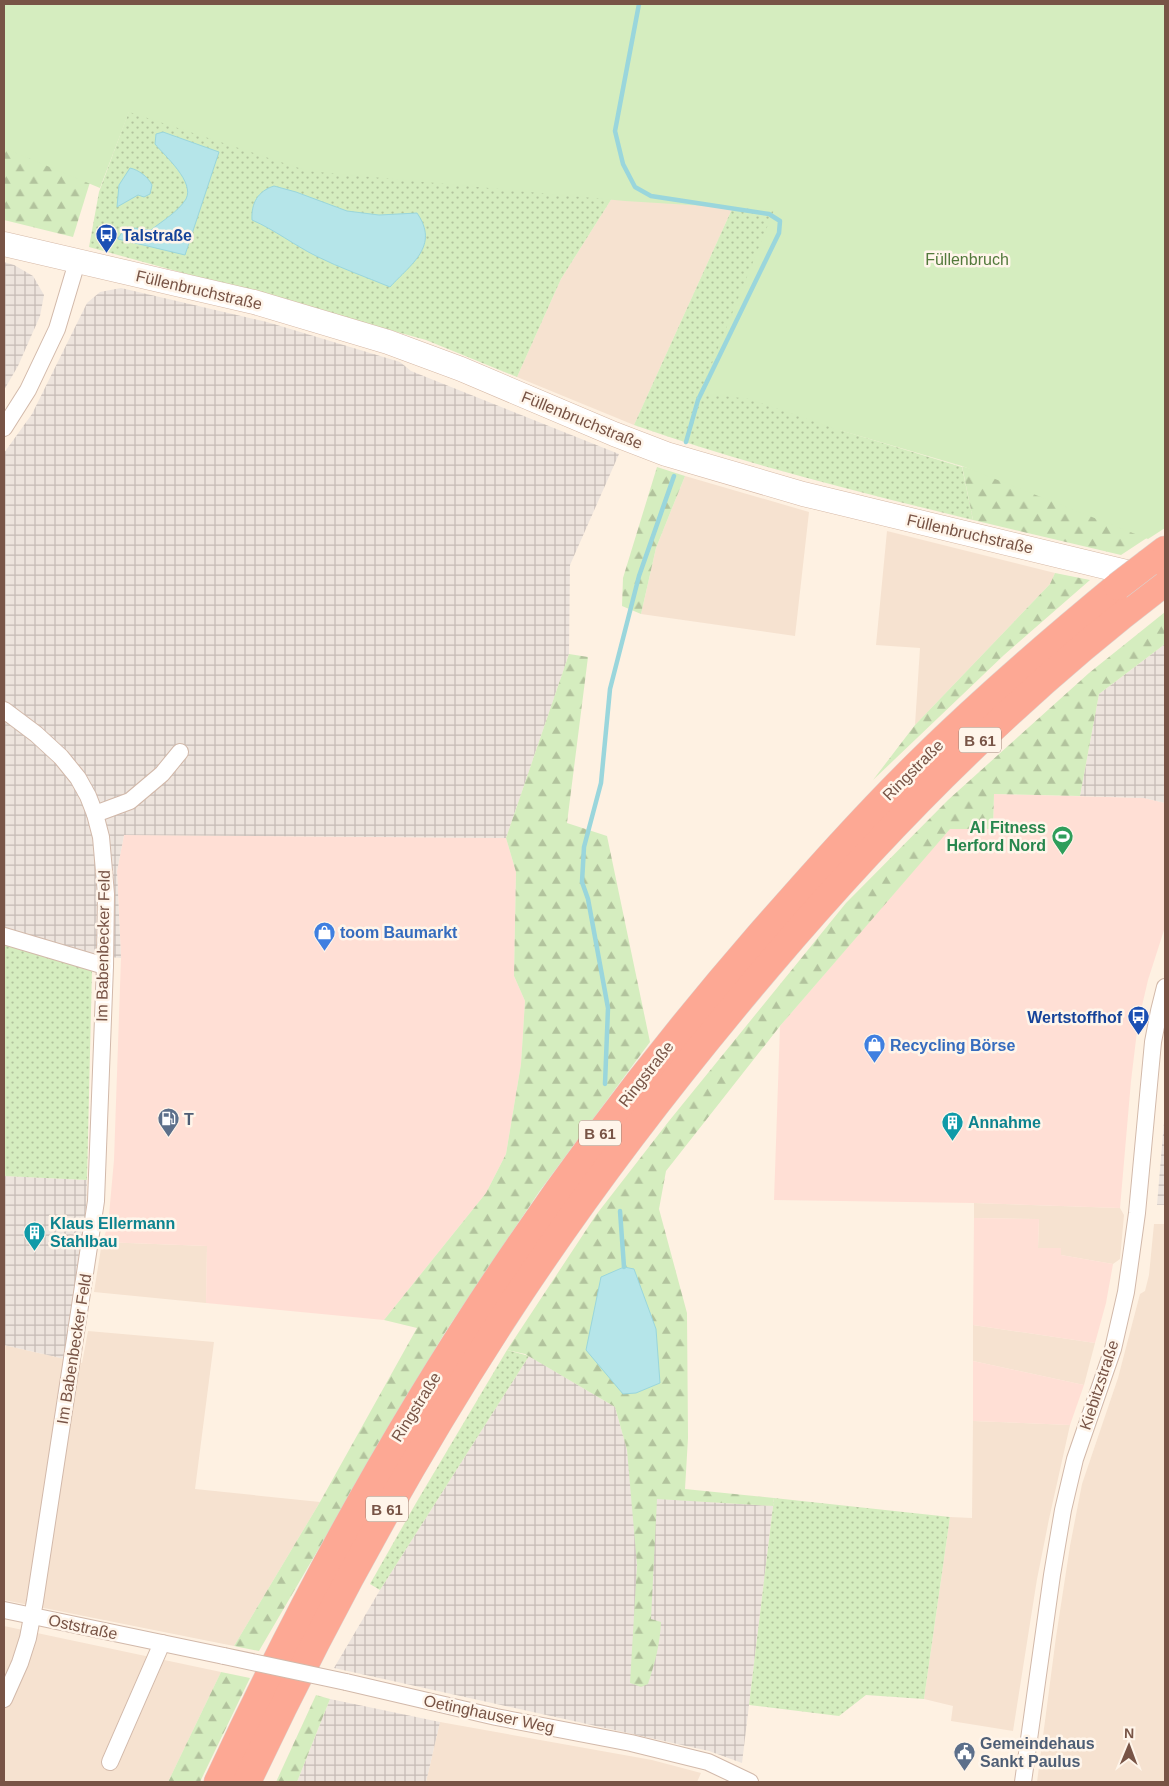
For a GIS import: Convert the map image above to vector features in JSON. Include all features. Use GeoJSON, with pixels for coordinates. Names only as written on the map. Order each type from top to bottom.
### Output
{"type":"FeatureCollection","features":[{"type":"Feature","properties":{"kind":"highway","name":"Ringstraße"},"geometry":{"type":"LineString","coordinates":[[218,1782],[289,1636],[391,1448],[518,1248],[598,1135],[706,998],[821,865],[917,764],[1050,642],[1118,586],[1159,574]]}},
{"type":"Feature","properties":{"kind":"highway","name":"Ringstraße"},"geometry":{"type":"LineString","coordinates":[[247,1782],[312,1648],[359,1560],[448,1406],[550,1248],[668,1087],[824,901],[916,802],[1159,574]]}},
{"type":"Feature","properties":{"kind":"street","name":"Füllenbruchstraße"},"geometry":{"type":"LineString","coordinates":[[4,244],[254,302],[388,342],[461,369],[623,438],[666,454],[794,491],[1159,574]]}},
{"type":"Feature","properties":{"kind":"street"},"geometry":{"type":"LineString","coordinates":[[4,428],[28,390],[57,330],[77,262]]}},
{"type":"Feature","properties":{"kind":"street","name":"Im Babenbecker Feld"},"geometry":{"type":"LineString","coordinates":[[4,710],[36,734],[61,757],[78,778],[88,796],[95,814],[104,857],[106,894],[96,1201],[28,1638],[23,1655],[4,1699]]}},
{"type":"Feature","properties":{"kind":"street"},"geometry":{"type":"LineString","coordinates":[[95,814],[130,800],[162,774],[180,752]]}},
{"type":"Feature","properties":{"kind":"street"},"geometry":{"type":"LineString","coordinates":[[4,936],[105,966]]}},
{"type":"Feature","properties":{"kind":"street","name":"Kiebitzstraße"},"geometry":{"type":"LineString","coordinates":[[1023,1782],[1062,1510],[1074,1459],[1113,1349],[1126,1292],[1136,1221],[1154,1042],[1158,1011],[1165,987]]}},
{"type":"Feature","properties":{"kind":"street","name":"Oststraße"},"geometry":{"type":"LineString","coordinates":[[4,1610],[224,1656]]}},
{"type":"Feature","properties":{"kind":"street"},"geometry":{"type":"LineString","coordinates":[[110,1762],[162,1643]]}},
{"type":"Feature","properties":{"kind":"street","name":"Oetinghauser Weg"},"geometry":{"type":"LineString","coordinates":[[224,1656],[496,1717],[631,1743],[708,1762],[750,1782]]}},
{"type":"Feature","properties":{"kind":"shaded area"},"geometry":{"type":"Polygon","coordinates":[[[614,195],[732,209],[634,425],[517,377],[561,279],[614,195]]]}},
{"type":"Feature","properties":{"kind":"shaded area"},"geometry":{"type":"Polygon","coordinates":[[[4,262],[14,265],[33,276],[44,295],[40,316],[18,366],[4,390],[4,262]]]}},
{"type":"Feature","properties":{"kind":"shaded area"},"geometry":{"type":"Polygon","coordinates":[[[121,288],[267,322],[400,362],[411,371],[619,454],[570,565],[569,654],[506,838],[124,835],[117,871],[121,958],[86,955],[4,933],[4,453],[32,414],[87,303],[100,292],[121,288]]]}},
{"type":"Feature","properties":{"kind":"shaded area"},"geometry":{"type":"Polygon","coordinates":[[[685,476],[809,512],[795,636],[641,614],[656,548],[685,476]]]}},
{"type":"Feature","properties":{"kind":"shaded area"},"geometry":{"type":"Polygon","coordinates":[[[887,531],[1055,573],[1050,584],[915,725],[920,648],[876,645],[887,531]]]}},
{"type":"Feature","properties":{"kind":"shaded area"},"geometry":{"type":"Polygon","coordinates":[[[1165,644],[1165,803],[1144,798],[1080,796],[1099,694],[1165,644]]]}},
{"type":"Feature","properties":{"kind":"shaded area"},"geometry":{"type":"Polygon","coordinates":[[[994,794],[1144,798],[1165,803],[1165,927],[1148,980],[1138,1023],[1120,1208],[974,1203],[774,1200],[780,1026],[950,828],[993,829],[994,794]]]}},
{"type":"Feature","properties":{"kind":"shaded area"},"geometry":{"type":"Polygon","coordinates":[[[124,835],[506,838],[516,872],[514,976],[525,1001],[521,1064],[506,1154],[486,1193],[384,1320],[206,1303],[207,1246],[102,1242],[108,1226],[114,1160],[121,958],[117,871],[124,835]]]}},
{"type":"Feature","properties":{"kind":"shaded area"},"geometry":{"type":"Polygon","coordinates":[[[1165,1110],[1165,1205],[1157,1205],[1165,1110]]]}},
{"type":"Feature","properties":{"kind":"shaded area"},"geometry":{"type":"Polygon","coordinates":[[[4,1176],[87,1180],[86,1208],[65,1359],[4,1345],[4,1176]]]}},
{"type":"Feature","properties":{"kind":"shaded area"},"geometry":{"type":"Polygon","coordinates":[[[974,1203],[1120,1208],[1124,1215],[1120,1259],[1113,1264],[1061,1255],[1060,1248],[1038,1248],[1039,1219],[974,1218],[974,1203]]]}},
{"type":"Feature","properties":{"kind":"shaded area"},"geometry":{"type":"Polygon","coordinates":[[[974,1218],[1039,1219],[1038,1248],[1061,1248],[1061,1255],[1113,1264],[1106,1303],[1095,1343],[973,1325],[974,1218]]]}},
{"type":"Feature","properties":{"kind":"shaded area"},"geometry":{"type":"Polygon","coordinates":[[[1154,1224],[1165,1224],[1165,1782],[1037,1782],[1056,1637],[1082,1484],[1118,1378],[1140,1294],[1145,1291],[1149,1275],[1154,1224]]]}},
{"type":"Feature","properties":{"kind":"shaded area"},"geometry":{"type":"Polygon","coordinates":[[[102,1242],[207,1246],[206,1303],[94,1292],[102,1242]]]}},
{"type":"Feature","properties":{"kind":"shaded area"},"geometry":{"type":"Polygon","coordinates":[[[973,1325],[1095,1343],[1084,1385],[973,1361],[973,1325]]]}},
{"type":"Feature","properties":{"kind":"shaded area"},"geometry":{"type":"Polygon","coordinates":[[[88,1331],[214,1342],[195,1489],[320,1502],[234,1646],[4,1600],[4,1345],[82,1363],[88,1331]]]}},
{"type":"Feature","properties":{"kind":"shaded area"},"geometry":{"type":"Polygon","coordinates":[[[529,1356],[615,1407],[627,1450],[633,1497],[773,1506],[742,1763],[709,1751],[334,1668],[380,1590],[529,1356]]]}},
{"type":"Feature","properties":{"kind":"shaded area"},"geometry":{"type":"Polygon","coordinates":[[[973,1361],[1084,1385],[1070,1425],[973,1421],[973,1361]]]}},
{"type":"Feature","properties":{"kind":"shaded area"},"geometry":{"type":"Polygon","coordinates":[[[973,1421],[1070,1425],[1037,1579],[1013,1731],[951,1721],[953,1706],[924,1699],[950,1517],[972,1518],[973,1421]]]}},
{"type":"Feature","properties":{"kind":"shaded area"},"geometry":{"type":"Polygon","coordinates":[[[4,1626],[221,1672],[168,1782],[4,1782],[4,1626]]]}},
{"type":"Feature","properties":{"kind":"shaded area"},"geometry":{"type":"Polygon","coordinates":[[[330,1699],[440,1722],[426,1782],[297,1782],[330,1699]]]}},
{"type":"Feature","properties":{"kind":"shaded area"},"geometry":{"type":"Polygon","coordinates":[[[440,1722],[652,1760],[701,1773],[697,1782],[426,1782],[440,1722]]]}},
{"type":"Feature","properties":{"kind":"green space"},"geometry":{"type":"Polygon","coordinates":[[[4,4],[117,95],[73,237],[4,220],[4,4]]]}},
{"type":"Feature","properties":{"kind":"green space","name":"Füllenbruch"},"geometry":{"type":"Polygon","coordinates":[[[4,4],[1165,4],[1165,528],[1148,539],[962,466],[839,430],[749,399],[700,393],[774,210],[625,201],[308,171],[129,112],[100,188],[4,148],[4,4]]]}},
{"type":"Feature","properties":{"kind":"green space"},"geometry":{"type":"Polygon","coordinates":[[[1165,4],[840,430],[962,467],[973,520],[760,465],[634,425],[732,209],[614,195],[561,279],[517,377],[426,340],[89,247],[99,192],[133,100],[1165,4]]]}},
{"type":"Feature","properties":{"kind":"green space"},"geometry":{"type":"Polygon","coordinates":[[[962,466],[1165,526],[1121,555],[973,520],[962,466]]]}},
{"type":"Feature","properties":{"kind":"green space"},"geometry":{"type":"Polygon","coordinates":[[[657,467],[685,476],[656,548],[641,614],[622,606],[623,578],[657,467]]]}},
{"type":"Feature","properties":{"kind":"green space"},"geometry":{"type":"Polygon","coordinates":[[[1055,573],[1090,580],[1004,655],[873,780],[915,725],[1050,584],[1055,573]]]}},
{"type":"Feature","properties":{"kind":"green space"},"geometry":{"type":"Polygon","coordinates":[[[1165,612],[1165,644],[1099,694],[1080,796],[994,794],[993,829],[950,829],[780,1026],[666,1171],[659,1209],[687,1313],[688,1438],[685,1489],[774,1498],[773,1506],[657,1499],[651,1619],[661,1622],[660,1638],[648,1684],[641,1687],[630,1683],[637,1565],[627,1450],[615,1407],[525,1354],[507,1350],[596,1215],[669,1121],[846,903],[948,800],[1089,673],[1165,612]]]}},
{"type":"Feature","properties":{"kind":"green space"},"geometry":{"type":"Polygon","coordinates":[[[569,654],[588,657],[567,823],[607,836],[650,1042],[539,1192],[444,1334],[259,1651],[234,1646],[320,1502],[417,1328],[384,1320],[486,1193],[506,1154],[521,1064],[525,1001],[514,976],[516,872],[506,838],[569,654]]]}},
{"type":"Feature","properties":{"kind":"green space"},"geometry":{"type":"Polygon","coordinates":[[[4,943],[92,969],[87,1180],[4,1176],[4,943]]]}},
{"type":"Feature","properties":{"kind":"green space"},"geometry":{"type":"Polygon","coordinates":[[[507,1350],[529,1356],[380,1590],[370,1584],[507,1350]]]}},
{"type":"Feature","properties":{"kind":"green space"},"geometry":{"type":"Polygon","coordinates":[[[774,1498],[950,1517],[924,1699],[866,1695],[839,1716],[749,1705],[774,1498]]]}},
{"type":"Feature","properties":{"kind":"green space"},"geometry":{"type":"Polygon","coordinates":[[[221,1672],[250,1678],[200,1782],[168,1782],[221,1672]]]}},
{"type":"Feature","properties":{"kind":"green space"},"geometry":{"type":"Polygon","coordinates":[[[316,1695],[330,1699],[297,1782],[276,1782],[316,1695]]]}},
{"type":"Feature","properties":{"kind":"water"},"geometry":{"type":"Polygon","coordinates":[[[163,132],[219,152],[185,255],[118,239],[128,229],[151,230],[174,212],[186,199],[188,192],[183,177],[155,144],[156,134],[163,132]]]}},
{"type":"Feature","properties":{"kind":"water"},"geometry":{"type":"Polygon","coordinates":[[[130,168],[140,172],[148,179],[152,185],[150,194],[144,197],[138,195],[117,207],[119,185],[130,168]]]}},
{"type":"Feature","properties":{"kind":"water"},"geometry":{"type":"Polygon","coordinates":[[[274,186],[347,211],[379,215],[417,213],[423,225],[424,245],[414,262],[390,287],[316,256],[252,220],[254,203],[257,198],[268,188],[274,186]]]}},
{"type":"Feature","properties":{"kind":"water"},"geometry":{"type":"Polygon","coordinates":[[[624,1267],[634,1269],[656,1329],[660,1383],[636,1393],[623,1394],[586,1350],[601,1277],[624,1267]]]}},
{"type":"Feature","properties":{"kind":"waterway"},"geometry":{"type":"LineString","coordinates":[[639,4],[615,131],[623,164],[635,187],[651,196],[769,214],[780,221],[779,233],[698,400],[686,442]]}},
{"type":"Feature","properties":{"kind":"waterway"},"geometry":{"type":"LineString","coordinates":[[605,1084],[608,1008],[588,899],[582,882],[584,847],[601,783],[610,689],[639,576],[674,476]]}},
{"type":"Feature","properties":{"kind":"waterway"},"geometry":{"type":"LineString","coordinates":[[620,1211],[624,1267]]}},
{"type":"Feature","properties":{"kind":"place","name":"Talstraße"},"geometry":{"type":"Point","coordinates":[106,254]}},
{"type":"Feature","properties":{"kind":"place","name":"AI Fitness Herford Nord"},"geometry":{"type":"Point","coordinates":[1062,855]}},
{"type":"Feature","properties":{"kind":"place","name":"toom Baumarkt"},"geometry":{"type":"Point","coordinates":[324,951]}},
{"type":"Feature","properties":{"kind":"place","name":"Wertstoffhof"},"geometry":{"type":"Point","coordinates":[1138,1036]}},
{"type":"Feature","properties":{"kind":"place","name":"Recycling Börse"},"geometry":{"type":"Point","coordinates":[874,1064]}},
{"type":"Feature","properties":{"kind":"place","name":"T"},"geometry":{"type":"Point","coordinates":[168,1138]}},
{"type":"Feature","properties":{"kind":"place","name":"Annahme"},"geometry":{"type":"Point","coordinates":[952,1141]}},
{"type":"Feature","properties":{"kind":"place","name":"Klaus Ellermann Stahlbau"},"geometry":{"type":"Point","coordinates":[34,1251]}},
{"type":"Feature","properties":{"kind":"place","name":"Gemeindehaus Sankt Paulus"},"geometry":{"type":"Point","coordinates":[964,1771]}}]}
